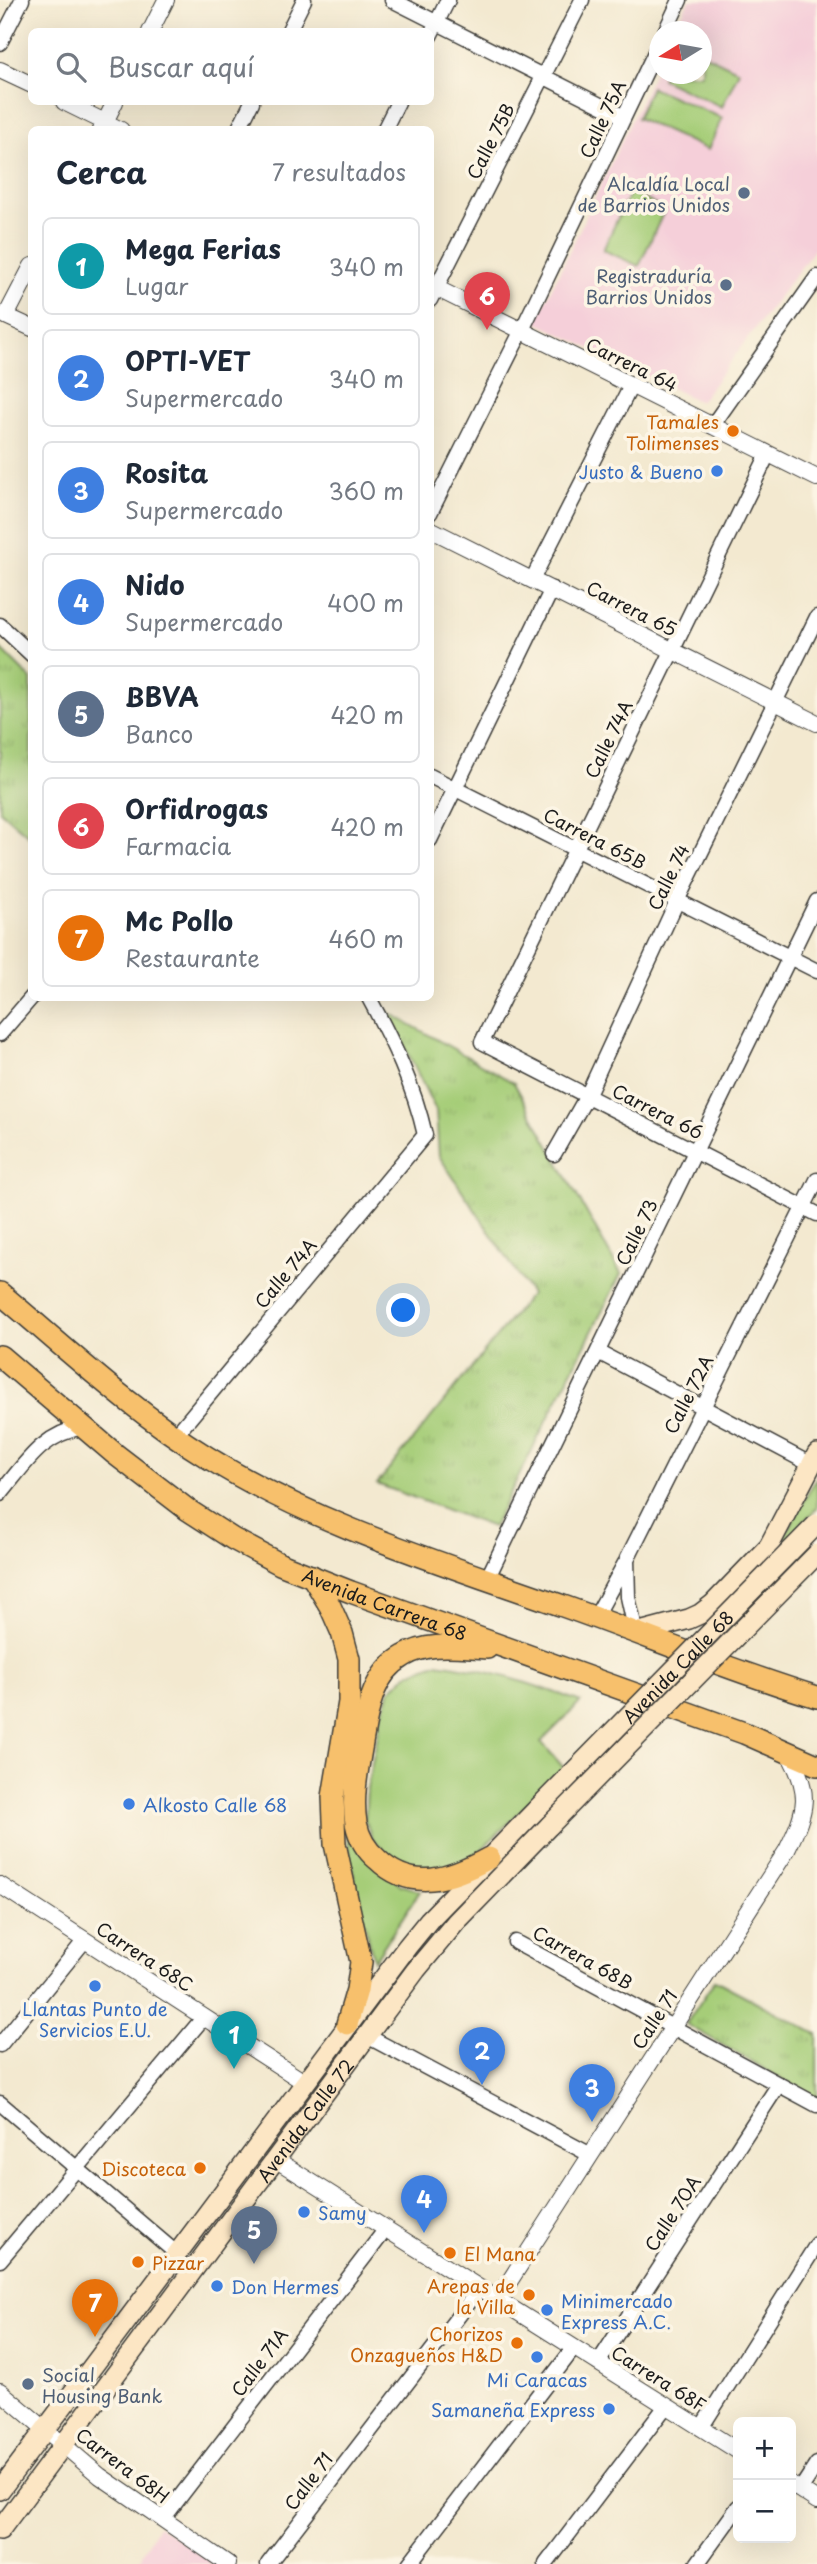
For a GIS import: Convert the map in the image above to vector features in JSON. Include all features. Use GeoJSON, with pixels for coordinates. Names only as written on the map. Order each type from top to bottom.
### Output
{"type":"FeatureCollection","features":[{"type":"Feature","properties":{"kind":"main road"},"geometry":{"type":"LineString","coordinates":[[0,1293],[138,1409],[175,1436],[291,1504],[487,1579],[817,1697]]}},
{"type":"Feature","properties":{"kind":"main road","name":"Avenida Carrera 68"},"geometry":{"type":"LineString","coordinates":[[0,1356],[146,1478],[209,1525],[280,1564],[744,1733],[817,1765]]}},
{"type":"Feature","properties":{"kind":"main road"},"geometry":{"type":"LineString","coordinates":[[636,1633],[689,1619],[713,1604],[769,1546],[814,1460]]}},
{"type":"Feature","properties":{"kind":"main road","name":"Avenida Calle 68"},"geometry":{"type":"LineString","coordinates":[[537,1809],[817,1524]]}},
{"type":"Feature","properties":{"kind":"main road","name":"Avenida Calle 68"},"geometry":{"type":"LineString","coordinates":[[550,1825],[817,1554]]}},
{"type":"Feature","properties":{"kind":"main road"},"geometry":{"type":"LineString","coordinates":[[312,1576],[342,1633],[350,1672],[349,1702],[333,1797],[335,1844],[361,1962],[357,1990],[347,2024]]}},
{"type":"Feature","properties":{"kind":"main road"},"geometry":{"type":"LineString","coordinates":[[489,1858],[462,1873],[443,1878],[408,1879],[396,1874],[370,1853],[359,1835],[355,1790],[370,1700],[378,1681],[391,1664],[411,1652],[432,1647],[510,1649]]}},
{"type":"Feature","properties":{"kind":"main road","name":"Avenida Calle 72"},"geometry":{"type":"LineString","coordinates":[[0,2490],[347,2024],[429,1920],[537,1809]]}},
{"type":"Feature","properties":{"kind":"main road","name":"Avenida Calle 72"},"geometry":{"type":"LineString","coordinates":[[0,2530],[451,1927],[550,1825]]}},
{"type":"Feature","properties":{"kind":"street"},"geometry":{"type":"LineString","coordinates":[[0,43],[22,0]]}},
{"type":"Feature","properties":{"kind":"street"},"geometry":{"type":"LineString","coordinates":[[152,28],[166,0]]}},
{"type":"Feature","properties":{"kind":"street"},"geometry":{"type":"LineString","coordinates":[[290,28],[304,0]]}},
{"type":"Feature","properties":{"kind":"street"},"geometry":{"type":"LineString","coordinates":[[392,0],[433,28]]}},
{"type":"Feature","properties":{"kind":"street"},"geometry":{"type":"LineString","coordinates":[[449,0],[434,29],[545,77],[624,117]]}},
{"type":"Feature","properties":{"kind":"street","name":"Calle 75B"},"geometry":{"type":"LineString","coordinates":[[434,287],[545,77],[582,0]]}},
{"type":"Feature","properties":{"kind":"street"},"geometry":{"type":"LineString","coordinates":[[670,21],[680,0]]}},
{"type":"Feature","properties":{"kind":"street","name":"Calle 75A"},"geometry":{"type":"LineString","coordinates":[[434,505],[522,330],[649,65]]}},
{"type":"Feature","properties":{"kind":"street"},"geometry":{"type":"LineString","coordinates":[[0,70],[28,83]]}},
{"type":"Feature","properties":{"kind":"street"},"geometry":{"type":"LineString","coordinates":[[69,105],[103,126],[114,105]]}},
{"type":"Feature","properties":{"kind":"street"},"geometry":{"type":"LineString","coordinates":[[240,126],[250,105]]}},
{"type":"Feature","properties":{"kind":"street"},"geometry":{"type":"LineString","coordinates":[[386,126],[396,105]]}},
{"type":"Feature","properties":{"kind":"street"},"geometry":{"type":"LineString","coordinates":[[28,273],[3,314],[28,326]]}},
{"type":"Feature","properties":{"kind":"street"},"geometry":{"type":"LineString","coordinates":[[712,426],[817,277]]}},
{"type":"Feature","properties":{"kind":"street","name":"Carrera 64"},"geometry":{"type":"LineString","coordinates":[[434,292],[522,330],[817,478]]}},
{"type":"Feature","properties":{"kind":"street"},"geometry":{"type":"LineString","coordinates":[[532,580],[631,386]]}},
{"type":"Feature","properties":{"kind":"street","name":"Calle 74A"},"geometry":{"type":"LineString","coordinates":[[482,1042],[768,454]]}},
{"type":"Feature","properties":{"kind":"street","name":"Carrera 65"},"geometry":{"type":"LineString","coordinates":[[434,530],[817,723]]}},
{"type":"Feature","properties":{"kind":"street"},"geometry":{"type":"LineString","coordinates":[[434,832],[552,589]]}},
{"type":"Feature","properties":{"kind":"street","name":"Calle 74"},"geometry":{"type":"LineString","coordinates":[[554,1154],[587,1096],[677,901],[817,617]]}},
{"type":"Feature","properties":{"kind":"street"},"geometry":{"type":"LineString","coordinates":[[0,625],[28,651]]}},
{"type":"Feature","properties":{"kind":"street","name":"Carrera 65B"},"geometry":{"type":"LineString","coordinates":[[434,778],[817,971]]}},
{"type":"Feature","properties":{"kind":"street","name":"Calle 73"},"geometry":{"type":"LineString","coordinates":[[487,1579],[817,901]]}},
{"type":"Feature","properties":{"kind":"street"},"geometry":{"type":"LineString","coordinates":[[0,1034],[29,1001]]}},
{"type":"Feature","properties":{"kind":"street","name":"Calle 74A"},"geometry":{"type":"LineString","coordinates":[[175,1436],[425,1135],[414,1091],[371,1001]]}},
{"type":"Feature","properties":{"kind":"street","name":"Carrera 66"},"geometry":{"type":"LineString","coordinates":[[482,1042],[810,1210]]}},
{"type":"Feature","properties":{"kind":"street","name":"Calle 72A"},"geometry":{"type":"LineString","coordinates":[[636,1633],[628,1597],[627,1559],[702,1407],[810,1210],[817,1180]]}},
{"type":"Feature","properties":{"kind":"street"},"geometry":{"type":"LineString","coordinates":[[598,1352],[702,1407],[814,1460]]}},
{"type":"Feature","properties":{"kind":"street"},"geometry":{"type":"LineString","coordinates":[[0,1494],[50,1438],[67,1430],[83,1427]]}},
{"type":"Feature","properties":{"kind":"street"},"geometry":{"type":"LineString","coordinates":[[595,1618],[627,1559]]}},
{"type":"Feature","properties":{"kind":"street","name":"Calle 71"},"geometry":{"type":"LineString","coordinates":[[498,2300],[671,2026],[787,1850],[802,1821],[805,1803],[804,1786],[787,1751]]}},
{"type":"Feature","properties":{"kind":"street","name":"Carrera 68C"},"geometry":{"type":"LineString","coordinates":[[0,1885],[304,2082]]}},
{"type":"Feature","properties":{"kind":"street"},"geometry":{"type":"LineString","coordinates":[[0,2045],[85,1940]]}},
{"type":"Feature","properties":{"kind":"street","name":"Carrera 68B"},"geometry":{"type":"LineString","coordinates":[[515,1942],[817,2105]]}},
{"type":"Feature","properties":{"kind":"street"},"geometry":{"type":"LineString","coordinates":[[0,2260],[204,2017]]}},
{"type":"Feature","properties":{"kind":"street"},"geometry":{"type":"LineString","coordinates":[[367,2036],[589,2154]]}},
{"type":"Feature","properties":{"kind":"street","name":"Calle 70A"},"geometry":{"type":"LineString","coordinates":[[598,2362],[779,2084]]}},
{"type":"Feature","properties":{"kind":"street"},"geometry":{"type":"LineString","coordinates":[[0,2102],[176,2253]]}},
{"type":"Feature","properties":{"kind":"street","name":"Carrera 68F"},"geometry":{"type":"LineString","coordinates":[[275,2159],[733,2448]]}},
{"type":"Feature","properties":{"kind":"street","name":"Calle 71A"},"geometry":{"type":"LineString","coordinates":[[163,2519],[386,2229]]}},
{"type":"Feature","properties":{"kind":"street"},"geometry":{"type":"LineString","coordinates":[[701,2428],[817,2244]]}},
{"type":"Feature","properties":{"kind":"street","name":"Calle 71"},"geometry":{"type":"LineString","coordinates":[[268,2564],[480,2288]]}},
{"type":"Feature","properties":{"kind":"street"},"geometry":{"type":"LineString","coordinates":[[409,2564],[574,2348]]}},
{"type":"Feature","properties":{"kind":"street","name":"Carrera 68H"},"geometry":{"type":"LineString","coordinates":[[0,2391],[100,2476],[228,2564]]}},
{"type":"Feature","properties":{"kind":"street"},"geometry":{"type":"LineString","coordinates":[[546,2564],[666,2406]]}},
{"type":"Feature","properties":{"kind":"street"},"geometry":{"type":"LineString","coordinates":[[796,2486],[817,2463]]}},
{"type":"Feature","properties":{"kind":"street"},"geometry":{"type":"LineString","coordinates":[[796,2488],[817,2501]]}},
{"type":"Feature","properties":{"kind":"street"},"geometry":{"type":"LineString","coordinates":[[697,2564],[733,2514]]}},
{"type":"Feature","properties":{"kind":"shaded area"},"geometry":{"type":"Polygon","coordinates":[[[689,0],[817,0],[817,246],[700,402],[536,322],[649,83],[712,84],[712,21],[679,21],[689,0]]]}},
{"type":"Feature","properties":{"kind":"shaded area"},"geometry":{"type":"Polygon","coordinates":[[[158,2525],[214,2564],[137,2564],[158,2525]]]}},
{"type":"Feature","properties":{"kind":"green space"},"geometry":{"type":"Polygon","coordinates":[[[712,58],[739,71],[722,107],[673,84],[712,84],[712,58]]]}},
{"type":"Feature","properties":{"kind":"green space"},"geometry":{"type":"Polygon","coordinates":[[[651,87],[722,118],[708,150],[637,118],[651,87]]]}},
{"type":"Feature","properties":{"kind":"green space"},"geometry":{"type":"Polygon","coordinates":[[[630,192],[665,209],[639,266],[603,250],[630,192]]]}},
{"type":"Feature","properties":{"kind":"green space"},"geometry":{"type":"Polygon","coordinates":[[[0,648],[28,676],[28,835],[0,811],[0,648]]]}},
{"type":"Feature","properties":{"kind":"green space"},"geometry":{"type":"Polygon","coordinates":[[[388,1012],[514,1083],[621,1274],[493,1527],[377,1484],[531,1294],[439,1156],[436,1111],[388,1012]]]}},
{"type":"Feature","properties":{"kind":"green space"},"geometry":{"type":"Polygon","coordinates":[[[817,1477],[817,1508],[777,1549],[817,1477]]]}},
{"type":"Feature","properties":{"kind":"green space"},"geometry":{"type":"Polygon","coordinates":[[[436,1663],[510,1678],[581,1702],[541,1742],[564,1768],[476,1855],[449,1868],[422,1871],[394,1860],[373,1839],[365,1821],[367,1788],[382,1714],[390,1690],[409,1673],[436,1663]]]}},
{"type":"Feature","properties":{"kind":"green space"},"geometry":{"type":"Polygon","coordinates":[[[344,1810],[350,1838],[401,1885],[420,1891],[374,1961],[352,1867],[344,1810]]]}},
{"type":"Feature","properties":{"kind":"green space"},"geometry":{"type":"Polygon","coordinates":[[[715,1980],[817,2034],[817,2099],[686,2024],[715,1980]]]}},
{"type":"Feature","properties":{"kind":"place","name":"Alcaldía Local de Barrios Unidos"},"geometry":{"type":"Point","coordinates":[744,193]}},
{"type":"Feature","properties":{"kind":"place","name":"Registraduría Barrios Unidos"},"geometry":{"type":"Point","coordinates":[726,285]}},
{"type":"Feature","properties":{"kind":"place","name":"Orfidrogas"},"geometry":{"type":"Point","coordinates":[487,330]}},
{"type":"Feature","properties":{"kind":"place","name":"Tamales Tolimenses"},"geometry":{"type":"Point","coordinates":[733,431]}},
{"type":"Feature","properties":{"kind":"place","name":"Justo & Bueno"},"geometry":{"type":"Point","coordinates":[717,471]}},
{"type":"Feature","properties":{"kind":"place","name":"Alkosto Calle 68"},"geometry":{"type":"Point","coordinates":[129,1804]}},
{"type":"Feature","properties":{"kind":"place","name":"Llantas Punto de Servicios E.U."},"geometry":{"type":"Point","coordinates":[95,1986]}},
{"type":"Feature","properties":{"kind":"place","name":"Mega Ferias"},"geometry":{"type":"Point","coordinates":[234,2069]}},
{"type":"Feature","properties":{"kind":"place","name":"OPTI-VET"},"geometry":{"type":"Point","coordinates":[482,2085]}},
{"type":"Feature","properties":{"kind":"place","name":"Rosita"},"geometry":{"type":"Point","coordinates":[592,2122]}},
{"type":"Feature","properties":{"kind":"place","name":"Discoteca"},"geometry":{"type":"Point","coordinates":[200,2168]}},
{"type":"Feature","properties":{"kind":"place","name":"Samy"},"geometry":{"type":"Point","coordinates":[304,2212]}},
{"type":"Feature","properties":{"kind":"place","name":"Nido"},"geometry":{"type":"Point","coordinates":[424,2233]}},
{"type":"Feature","properties":{"kind":"place","name":"El Mana"},"geometry":{"type":"Point","coordinates":[450,2253]}},
{"type":"Feature","properties":{"kind":"place","name":"Pizzar"},"geometry":{"type":"Point","coordinates":[138,2262]}},
{"type":"Feature","properties":{"kind":"place","name":"BBVA"},"geometry":{"type":"Point","coordinates":[254,2264]}},
{"type":"Feature","properties":{"kind":"place","name":"Don Hermes"},"geometry":{"type":"Point","coordinates":[217,2286]}},
{"type":"Feature","properties":{"kind":"place","name":"Arepas de la Villa"},"geometry":{"type":"Point","coordinates":[529,2295]}},
{"type":"Feature","properties":{"kind":"place","name":"Minimercado Express A.C."},"geometry":{"type":"Point","coordinates":[547,2310]}},
{"type":"Feature","properties":{"kind":"place","name":"Mc Pollo"},"geometry":{"type":"Point","coordinates":[95,2337]}},
{"type":"Feature","properties":{"kind":"place","name":"Chorizos Onzagueños H&D"},"geometry":{"type":"Point","coordinates":[517,2343]}},
{"type":"Feature","properties":{"kind":"place","name":"Mi Caracas"},"geometry":{"type":"Point","coordinates":[537,2357]}},
{"type":"Feature","properties":{"kind":"place","name":"Social Housing Bank"},"geometry":{"type":"Point","coordinates":[28,2384]}},
{"type":"Feature","properties":{"kind":"place","name":"Samaneña Express"},"geometry":{"type":"Point","coordinates":[609,2409]}}]}
